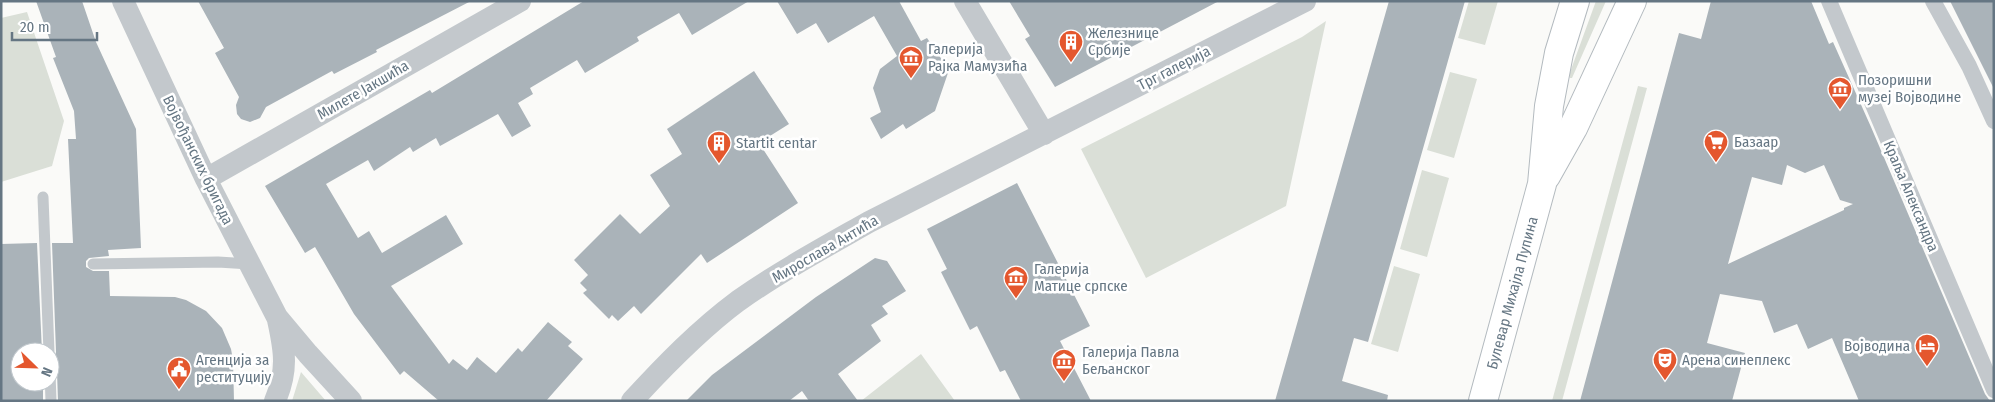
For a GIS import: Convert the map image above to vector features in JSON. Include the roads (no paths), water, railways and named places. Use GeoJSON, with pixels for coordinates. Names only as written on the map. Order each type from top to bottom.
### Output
{"type":"FeatureCollection","features":[{"type":"Feature","properties":{"kind":"main road","name":"Булевар Михајла Пупина"},"geometry":{"type":"LineString","coordinates":[[1483,401],[1542,184],[1549,106],[1559,53],[1575,1]]}},
{"type":"Feature","properties":{"kind":"main road","name":"Булевар Михајла Пупина"},"geometry":{"type":"LineString","coordinates":[[1542,184],[1573,128],[1632,1]]}},
{"type":"Feature","properties":{"kind":"street","name":"Војвођанских бригада"},"geometry":{"type":"LineString","coordinates":[[123,1],[206,179],[278,317],[308,354],[351,401]]}},
{"type":"Feature","properties":{"kind":"street","name":"Милете Јакшића"},"geometry":{"type":"LineString","coordinates":[[206,179],[520,1]]}},
{"type":"Feature","properties":{"kind":"street"},"geometry":{"type":"LineString","coordinates":[[965,1],[1044,134]]}},
{"type":"Feature","properties":{"kind":"street","name":"Трг галерија"},"geometry":{"type":"LineString","coordinates":[[1044,134],[1305,1]]}},
{"type":"Feature","properties":{"kind":"street","name":"Краља Александра"},"geometry":{"type":"LineString","coordinates":[[1829,1],[1994,390]]}},
{"type":"Feature","properties":{"kind":"street"},"geometry":{"type":"LineString","coordinates":[[1933,1],[1969,66],[1994,121]]}},
{"type":"Feature","properties":{"kind":"street","name":"Мирослава Антића"},"geometry":{"type":"LineString","coordinates":[[632,401],[685,346],[738,302],[818,250],[869,222],[1044,134]]}},
{"type":"Feature","properties":{"kind":"street","name":"Војвођанских бригада"},"geometry":{"type":"LineString","coordinates":[[275,401],[282,382],[284,368],[284,346],[278,317]]}},
{"type":"Feature","properties":{"kind":"lane"},"geometry":{"type":"LineString","coordinates":[[43,197],[49,342]]}},
{"type":"Feature","properties":{"kind":"lane"},"geometry":{"type":"LineString","coordinates":[[93,264],[218,262],[250,264]]}},
{"type":"Feature","properties":{"kind":"place","name":"Железнице Србије"},"geometry":{"type":"Point","coordinates":[1071,63]}},
{"type":"Feature","properties":{"kind":"place","name":"Галерија Рајка Мамузића"},"geometry":{"type":"Point","coordinates":[911,79]}},
{"type":"Feature","properties":{"kind":"place","name":"Позоришни музеј Војводине"},"geometry":{"type":"Point","coordinates":[1840,110]}},
{"type":"Feature","properties":{"kind":"place","name":"Базаар"},"geometry":{"type":"Point","coordinates":[1716,163]}},
{"type":"Feature","properties":{"kind":"place","name":"Startit centar"},"geometry":{"type":"Point","coordinates":[719,164]}},
{"type":"Feature","properties":{"kind":"place","name":"Галерија Матице српске"},"geometry":{"type":"Point","coordinates":[1016,299]}},
{"type":"Feature","properties":{"kind":"place","name":"Војводина"},"geometry":{"type":"Point","coordinates":[1927,367]}},
{"type":"Feature","properties":{"kind":"place","name":"Арена синеплекс"},"geometry":{"type":"Point","coordinates":[1665,381]}},
{"type":"Feature","properties":{"kind":"place","name":"Галерија Павла Бељанског"},"geometry":{"type":"Point","coordinates":[1064,382]}},
{"type":"Feature","properties":{"kind":"place","name":"Агенција за реституцију"},"geometry":{"type":"Point","coordinates":[179,390]}}]}
